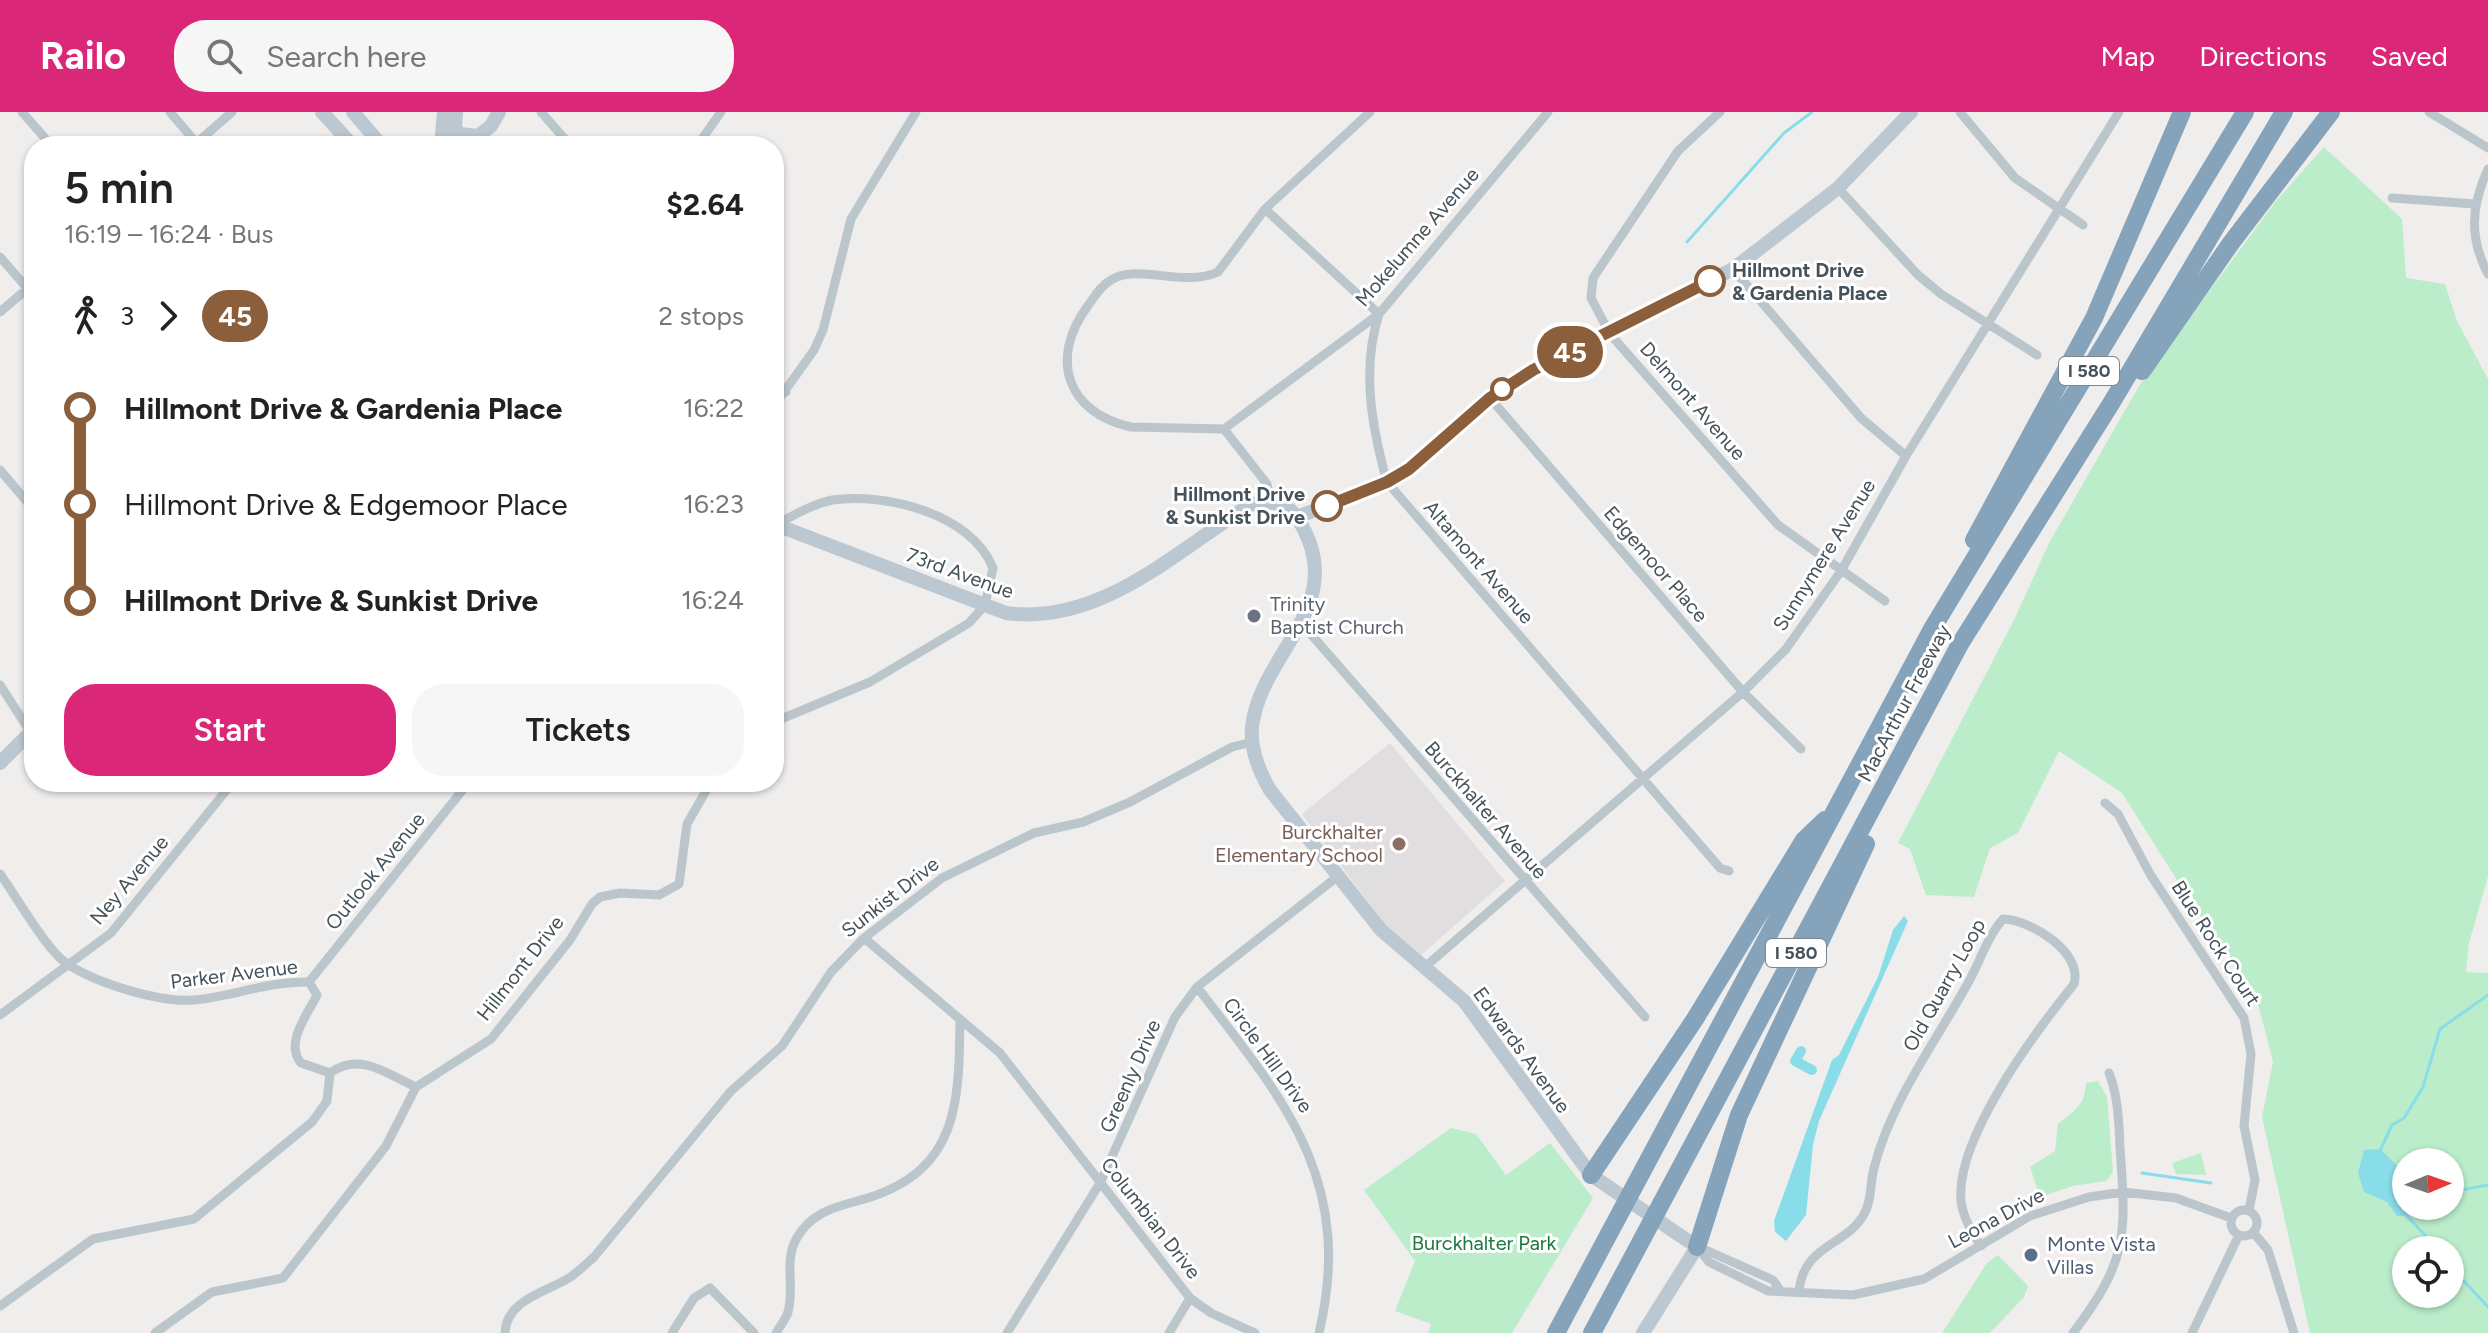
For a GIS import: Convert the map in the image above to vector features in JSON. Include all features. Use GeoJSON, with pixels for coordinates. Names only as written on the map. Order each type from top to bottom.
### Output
{"type":"FeatureCollection","features":[{"type":"Feature","properties":{"kind":"highway"},"geometry":{"type":"LineString","coordinates":[[1932,629],[1993,500],[2094,318],[2182,112]]}},
{"type":"Feature","properties":{"kind":"highway"},"geometry":{"type":"LineString","coordinates":[[2226,145],[2232,112]]}},
{"type":"Feature","properties":{"kind":"highway","name":"MacArthur Freeway"},"geometry":{"type":"LineString","coordinates":[[1556,1333],[1641,1181],[1932,629],[2245,112]]}},
{"type":"Feature","properties":{"kind":"highway","name":"MacArthur Freeway"},"geometry":{"type":"LineString","coordinates":[[1592,1333],[1666,1200],[1925,707],[1993,588],[2112,402],[2284,112]]}},
{"type":"Feature","properties":{"kind":"highway"},"geometry":{"type":"LineString","coordinates":[[2112,402],[2144,369],[2231,243],[2331,112]]}},
{"type":"Feature","properties":{"kind":"highway"},"geometry":{"type":"LineString","coordinates":[[1697,1247],[1739,1115],[1839,905],[1925,707]]}},
{"type":"Feature","properties":{"kind":"highway"},"geometry":{"type":"LineString","coordinates":[[1591,1175],[1695,1019],[1804,840],[1838,807]]}},
{"type":"Feature","properties":{"kind":"main road"},"geometry":{"type":"LineString","coordinates":[[322,112],[344,136]]}},
{"type":"Feature","properties":{"kind":"main road"},"geometry":{"type":"LineString","coordinates":[[353,112],[373,136]]}},
{"type":"Feature","properties":{"kind":"main road"},"geometry":{"type":"LineString","coordinates":[[442,136],[444,112]]}},
{"type":"Feature","properties":{"kind":"main road"},"geometry":{"type":"LineString","coordinates":[[454,136],[456,112]]}},
{"type":"Feature","properties":{"kind":"main road"},"geometry":{"type":"LineString","coordinates":[[490,136],[499,112]]}},
{"type":"Feature","properties":{"kind":"main road"},"geometry":{"type":"LineString","coordinates":[[1297,517],[1387,482],[1429,454],[1490,398],[1533,370],[1610,334],[1733,269],[1838,188],[1911,112]]}},
{"type":"Feature","properties":{"kind":"main road"},"geometry":{"type":"LineString","coordinates":[[454,128],[464,136],[478,136],[491,126]]}},
{"type":"Feature","properties":{"kind":"main road"},"geometry":{"type":"LineString","coordinates":[[1252,742],[1263,688],[1302,624],[1310,605],[1314,562],[1297,517],[1281,504],[1270,502]]}},
{"type":"Feature","properties":{"kind":"main road","name":"73rd Avenue"},"geometry":{"type":"LineString","coordinates":[[784,527],[985,605],[1026,616],[1073,609],[1136,581],[1250,505],[1270,502]]}},
{"type":"Feature","properties":{"kind":"main road"},"geometry":{"type":"LineString","coordinates":[[0,763],[24,739]]}},
{"type":"Feature","properties":{"kind":"main road","name":"Edwards Avenue"},"geometry":{"type":"LineString","coordinates":[[1252,742],[1260,771],[1270,790],[1337,877],[1390,940],[1426,966],[1464,1001],[1591,1175],[1697,1247]]}},
{"type":"Feature","properties":{"kind":"main road"},"geometry":{"type":"LineString","coordinates":[[1643,1333],[1697,1247]]}},
{"type":"Feature","properties":{"kind":"street"},"geometry":{"type":"LineString","coordinates":[[22,112],[43,136]]}},
{"type":"Feature","properties":{"kind":"street"},"geometry":{"type":"LineString","coordinates":[[170,112],[189,136]]}},
{"type":"Feature","properties":{"kind":"street"},"geometry":{"type":"LineString","coordinates":[[206,136],[232,112]]}},
{"type":"Feature","properties":{"kind":"street"},"geometry":{"type":"LineString","coordinates":[[541,112],[562,136]]}},
{"type":"Feature","properties":{"kind":"street"},"geometry":{"type":"LineString","coordinates":[[704,136],[721,112]]}},
{"type":"Feature","properties":{"kind":"street"},"geometry":{"type":"LineString","coordinates":[[784,394],[823,330],[851,219],[916,112]]}},
{"type":"Feature","properties":{"kind":"street"},"geometry":{"type":"LineString","coordinates":[[1270,502],[1267,484],[1224,429],[1131,427],[1102,416],[1080,398],[1068,376],[1066,359],[1069,339],[1098,291],[1120,275],[1183,280],[1218,272],[1265,209],[1370,112]]}},
{"type":"Feature","properties":{"kind":"street","name":"Mokelumne Avenue"},"geometry":{"type":"LineString","coordinates":[[1224,429],[1379,314],[1548,112]]}},
{"type":"Feature","properties":{"kind":"street","name":"Delmont Avenue"},"geometry":{"type":"LineString","coordinates":[[1720,112],[1678,151],[1593,278],[1591,298],[1610,334],[1778,525],[1885,601]]}},
{"type":"Feature","properties":{"kind":"street"},"geometry":{"type":"LineString","coordinates":[[1960,112],[2015,178],[2083,225]]}},
{"type":"Feature","properties":{"kind":"street","name":"Sunnymere Avenue"},"geometry":{"type":"LineString","coordinates":[[1426,966],[1743,692],[1786,649],[1841,571],[1906,456],[2119,112]]}},
{"type":"Feature","properties":{"kind":"street"},"geometry":{"type":"LineString","coordinates":[[2429,112],[2488,148]]}},
{"type":"Feature","properties":{"kind":"street"},"geometry":{"type":"LineString","coordinates":[[2488,169],[2475,204],[2474,234],[2479,257],[2488,274]]}},
{"type":"Feature","properties":{"kind":"street"},"geometry":{"type":"LineString","coordinates":[[1838,188],[1918,275],[1941,294],[2037,355]]}},
{"type":"Feature","properties":{"kind":"street"},"geometry":{"type":"LineString","coordinates":[[2392,198],[2475,204]]}},
{"type":"Feature","properties":{"kind":"street"},"geometry":{"type":"LineString","coordinates":[[1265,209],[1379,314]]}},
{"type":"Feature","properties":{"kind":"street"},"geometry":{"type":"LineString","coordinates":[[0,257],[24,281]]}},
{"type":"Feature","properties":{"kind":"street"},"geometry":{"type":"LineString","coordinates":[[1733,269],[1861,418],[1906,456]]}},
{"type":"Feature","properties":{"kind":"street"},"geometry":{"type":"LineString","coordinates":[[0,312],[24,295]]}},
{"type":"Feature","properties":{"kind":"street","name":"Altamont Avenue"},"geometry":{"type":"LineString","coordinates":[[1379,314],[1371,347],[1371,408],[1387,482],[1720,868],[1729,871]]}},
{"type":"Feature","properties":{"kind":"street","name":"Edgemoor Place"},"geometry":{"type":"LineString","coordinates":[[1490,398],[1743,692],[1801,749]]}},
{"type":"Feature","properties":{"kind":"street"},"geometry":{"type":"LineString","coordinates":[[0,470],[24,498]]}},
{"type":"Feature","properties":{"kind":"street"},"geometry":{"type":"LineString","coordinates":[[784,520],[827,501],[841,499],[895,504],[944,519],[979,544],[988,557],[993,581],[985,605],[969,623],[909,661],[846,693],[784,718]]}},
{"type":"Feature","properties":{"kind":"street","name":"Burckhalter Avenue"},"geometry":{"type":"LineString","coordinates":[[1302,624],[1645,1017]]}},
{"type":"Feature","properties":{"kind":"street"},"geometry":{"type":"LineString","coordinates":[[0,685],[24,720]]}},
{"type":"Feature","properties":{"kind":"street","name":"Sunkist Drive"},"geometry":{"type":"LineString","coordinates":[[497,1333],[505,1329],[528,1298],[570,1277],[594,1257],[731,1091],[782,1046],[831,972],[864,938],[942,878],[1034,833],[1083,822],[1130,802],[1232,747],[1252,742]]}},
{"type":"Feature","properties":{"kind":"street","name":"Ney Avenue"},"geometry":{"type":"LineString","coordinates":[[0,1015],[111,933],[225,792]]}},
{"type":"Feature","properties":{"kind":"street","name":"Outlook Avenue"},"geometry":{"type":"LineString","coordinates":[[309,982],[461,792]]}},
{"type":"Feature","properties":{"kind":"street","name":"Hillmont Drive"},"geometry":{"type":"LineString","coordinates":[[416,1087],[491,1039],[600,897],[620,893],[659,895],[679,884],[687,824],[705,792]]}},
{"type":"Feature","properties":{"kind":"street","name":"Blue Rock Court"},"geometry":{"type":"LineString","coordinates":[[2105,803],[2118,814],[2150,874],[2244,1018],[2251,1054],[2244,1126],[2255,1180],[2249,1210]]}},
{"type":"Feature","properties":{"kind":"street","name":"Parker Avenue"},"geometry":{"type":"LineString","coordinates":[[0,874],[68,964],[150,999],[197,1000],[284,982],[309,982],[317,995],[295,1040],[295,1051],[301,1063],[330,1073]]}},
{"type":"Feature","properties":{"kind":"street","name":"Greenly Drive"},"geometry":{"type":"LineString","coordinates":[[1007,1333],[1100,1183],[1130,1122],[1158,1050],[1197,987],[1337,877]]}},
{"type":"Feature","properties":{"kind":"street","name":"Old Quarry Loop"},"geometry":{"type":"LineString","coordinates":[[1799,1292],[1800,1277],[1808,1263],[1865,1214],[1873,1169],[1900,1101],[1969,982],[1996,927],[2003,919],[2017,919],[2048,935],[2073,964],[2076,975],[2074,984],[2022,1055],[1985,1117],[1973,1146],[1961,1201],[1970,1229],[1981,1246]]}},
{"type":"Feature","properties":{"kind":"street","name":"Columbian Drive"},"geometry":{"type":"LineString","coordinates":[[864,938],[1000,1053],[1190,1298],[1211,1313],[1255,1333]]}},
{"type":"Feature","properties":{"kind":"street","name":"Circle Hill Drive"},"geometry":{"type":"LineString","coordinates":[[1197,987],[1285,1105],[1316,1173],[1327,1220],[1330,1262],[1319,1333]]}},
{"type":"Feature","properties":{"kind":"street"},"geometry":{"type":"LineString","coordinates":[[776,1333],[788,1314],[788,1260],[804,1228],[821,1213],[904,1184],[925,1168],[942,1146],[957,1092],[960,1019]]}},
{"type":"Feature","properties":{"kind":"street"},"geometry":{"type":"LineString","coordinates":[[0,1306],[93,1239],[194,1219],[312,1122],[327,1101],[330,1073],[353,1063],[372,1065],[416,1087],[386,1146],[283,1278],[212,1292],[155,1333]]}},
{"type":"Feature","properties":{"kind":"street"},"geometry":{"type":"LineString","coordinates":[[2073,1333],[2102,1290],[2124,1236],[2119,1125],[2109,1073]]}},
{"type":"Feature","properties":{"kind":"street","name":"Leona Drive"},"geometry":{"type":"LineString","coordinates":[[1697,1247],[1773,1280],[1780,1290],[1853,1295],[1924,1279],[2030,1216],[2058,1205],[2123,1192],[2176,1198],[2231,1218]]}},
{"type":"Feature","properties":{"kind":"street"},"geometry":{"type":"LineString","coordinates":[[2249,1210],[2256,1218],[2253,1232],[2239,1235],[2232,1230],[2231,1218],[2237,1211],[2249,1210]]}},
{"type":"Feature","properties":{"kind":"street"},"geometry":{"type":"LineString","coordinates":[[2253,1232],[2268,1250],[2294,1333]]}},
{"type":"Feature","properties":{"kind":"street"},"geometry":{"type":"LineString","coordinates":[[2192,1333],[2239,1235]]}},
{"type":"Feature","properties":{"kind":"street"},"geometry":{"type":"LineString","coordinates":[[672,1333],[694,1298],[710,1288],[754,1333]]}},
{"type":"Feature","properties":{"kind":"street"},"geometry":{"type":"LineString","coordinates":[[1169,1333],[1190,1298]]}},
{"type":"Feature","properties":{"kind":"shaded area","name":"Burckhalter Elementary School"},"geometry":{"type":"Polygon","coordinates":[[[1390,743],[1505,881],[1421,955],[1384,923],[1302,814],[1390,743]]]}},
{"type":"Feature","properties":{"kind":"green space"},"geometry":{"type":"Polygon","coordinates":[[[2324,147],[2402,219],[2406,278],[2445,284],[2457,321],[2488,379],[2488,876],[2469,943],[2466,972],[2488,973],[2488,1333],[2310,1333],[2262,1117],[2273,1062],[2255,992],[2196,910],[2122,793],[2059,751],[2018,833],[1990,848],[1974,897],[1926,895],[1910,849],[1898,843],[2015,618],[2049,543],[2139,386],[2276,201],[2324,147]]]}},
{"type":"Feature","properties":{"kind":"green space"},"geometry":{"type":"Polygon","coordinates":[[[2098,1081],[2107,1097],[2113,1172],[2106,1181],[2073,1186],[2040,1197],[2030,1167],[2055,1151],[2058,1124],[2081,1102],[2086,1083],[2098,1081]]]}},
{"type":"Feature","properties":{"kind":"green space","name":"Burckhalter Park"},"geometry":{"type":"Polygon","coordinates":[[[1451,1128],[1476,1134],[1506,1175],[1550,1143],[1593,1198],[1512,1333],[1428,1333],[1431,1324],[1395,1311],[1415,1261],[1364,1190],[1451,1128]]]}},
{"type":"Feature","properties":{"kind":"green space"},"geometry":{"type":"Polygon","coordinates":[[[2201,1153],[2206,1175],[2176,1174],[2172,1163],[2201,1153]]]}},
{"type":"Feature","properties":{"kind":"green space"},"geometry":{"type":"Polygon","coordinates":[[[1998,1255],[2028,1286],[2024,1297],[1990,1333],[1942,1333],[1987,1263],[1998,1255]]]}},
{"type":"Feature","properties":{"kind":"water"},"geometry":{"type":"Polygon","coordinates":[[[1904,916],[1908,921],[1819,1121],[1813,1145],[1806,1215],[1786,1241],[1775,1232],[1774,1221],[1832,1060],[1839,1055],[1878,977],[1893,930],[1904,916]]]}},
{"type":"Feature","properties":{"kind":"water"},"geometry":{"type":"Polygon","coordinates":[[[2380,1149],[2392,1161],[2392,1209],[2387,1202],[2364,1192],[2358,1173],[2364,1150],[2380,1149]]]}},
{"type":"Feature","properties":{"kind":"waterway"},"geometry":{"type":"LineString","coordinates":[[1687,242],[1784,133],[1812,112]]}},
{"type":"Feature","properties":{"kind":"waterway"},"geometry":{"type":"LineString","coordinates":[[2379,1153],[2392,1125],[2404,1118],[2423,1087],[2440,1029],[2488,995]]}},
{"type":"Feature","properties":{"kind":"waterway"},"geometry":{"type":"LineString","coordinates":[[1801,1051],[1795,1061],[1812,1070]]}},
{"type":"Feature","properties":{"kind":"waterway"},"geometry":{"type":"LineString","coordinates":[[2142,1173],[2211,1183]]}},
{"type":"Feature","properties":{"kind":"waterway"},"geometry":{"type":"LineString","coordinates":[[2464,1189],[2488,1185]]}},
{"type":"Feature","properties":{"kind":"waterway"},"geometry":{"type":"LineString","coordinates":[[2411,1220],[2426,1236]]}},
{"type":"Feature","properties":{"kind":"waterway"},"geometry":{"type":"LineString","coordinates":[[2464,1281],[2488,1307]]}},
{"type":"Feature","properties":{"kind":"bus line","name":"45"},"geometry":{"type":"LineString","coordinates":[[1327,506],[1387,482],[1409,469],[1490,398],[1533,370],[1610,334],[1710,281]]}},
{"type":"Feature","properties":{"kind":"place","name":"Hillmont Drive & Gardenia Place"},"geometry":{"type":"Point","coordinates":[1710,281]}},
{"type":"Feature","properties":{"kind":"place","name":"Hillmont Drive & Sunkist Drive"},"geometry":{"type":"Point","coordinates":[1327,506]}},
{"type":"Feature","properties":{"kind":"place","name":"Trinity Baptist Church"},"geometry":{"type":"Point","coordinates":[1254,616]}},
{"type":"Feature","properties":{"kind":"place","name":"Burckhalter Elementary School"},"geometry":{"type":"Point","coordinates":[1399,844]}},
{"type":"Feature","properties":{"kind":"place","name":"Monte Vista Villas"},"geometry":{"type":"Point","coordinates":[2031,1255]}}]}
